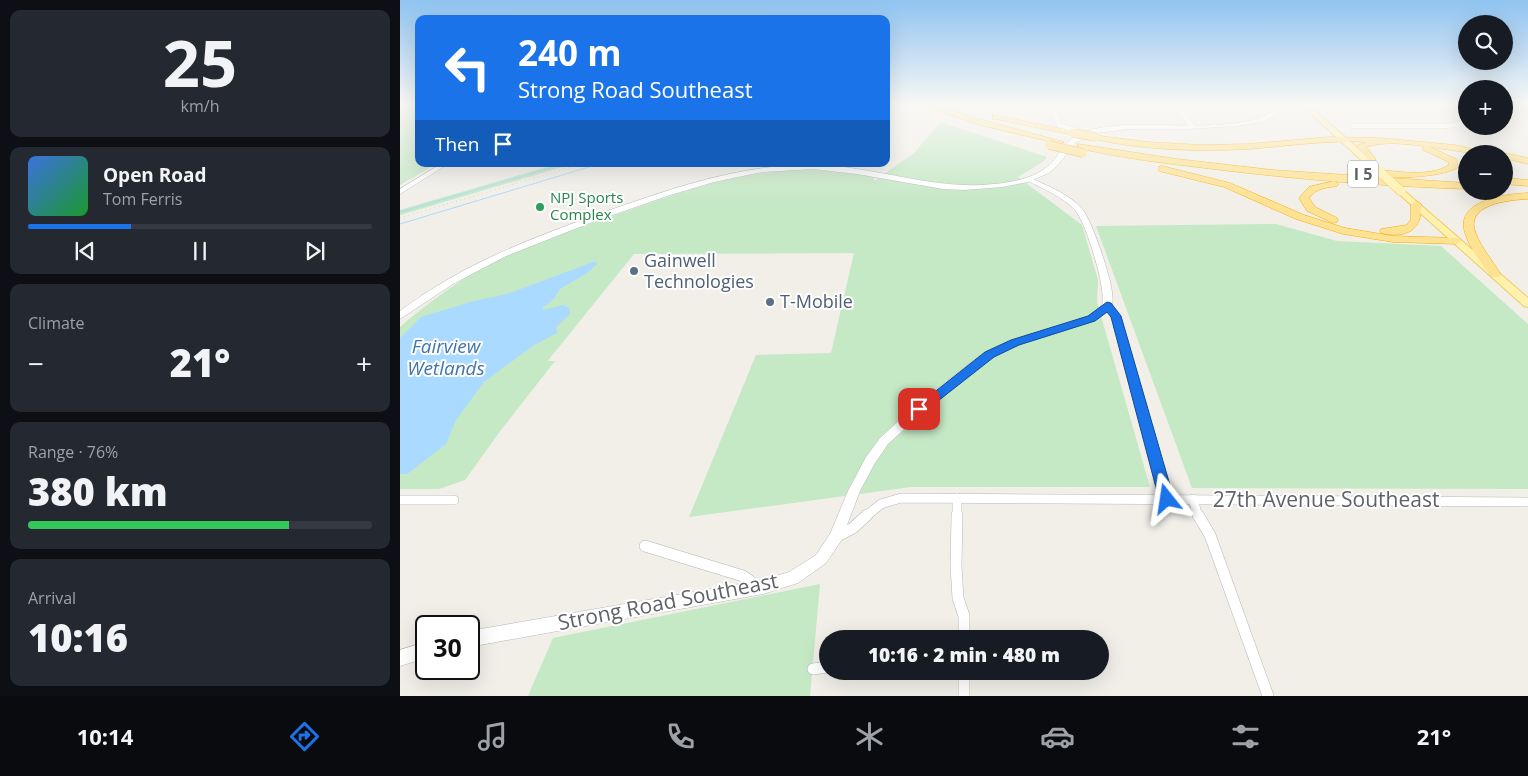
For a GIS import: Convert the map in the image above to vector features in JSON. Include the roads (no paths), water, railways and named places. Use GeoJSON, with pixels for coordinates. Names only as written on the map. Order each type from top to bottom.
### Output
{"type":"FeatureCollection","features":[{"type":"Feature","properties":{"kind":"highway","name":"I 5"},"geometry":{"type":"LineString","coordinates":[[1017,136],[1049,145],[1087,142],[1148,152],[1260,165],[1350,174],[1458,180]]}},
{"type":"Feature","properties":{"kind":"highway","name":"I 5"},"geometry":{"type":"LineString","coordinates":[[1064,136],[1167,161],[1262,173],[1458,186]]}},
{"type":"Feature","properties":{"kind":"highway"},"geometry":{"type":"LineString","coordinates":[[1067,137],[1087,142],[1206,148],[1344,139],[1423,142],[1458,148]]}},
{"type":"Feature","properties":{"kind":"highway","name":"I 5"},"geometry":{"type":"LineString","coordinates":[[1087,142],[1213,180],[1247,192],[1316,223],[1348,232],[1393,239],[1457,241]]}},
{"type":"Feature","properties":{"kind":"highway"},"geometry":{"type":"LineString","coordinates":[[1260,165],[1420,173],[1447,171],[1454,164],[1442,154],[1415,146],[1381,142],[1363,144],[1362,148],[1371,158],[1373,166]]}},
{"type":"Feature","properties":{"kind":"highway"},"geometry":{"type":"LineString","coordinates":[[1513,158],[1528,161]]}},
{"type":"Feature","properties":{"kind":"highway"},"geometry":{"type":"LineString","coordinates":[[1513,181],[1528,182]]}},
{"type":"Feature","properties":{"kind":"highway"},"geometry":{"type":"LineString","coordinates":[[1416,204],[1418,218],[1411,227],[1403,230],[1379,231],[1350,226],[1326,218],[1311,209],[1304,198],[1309,190],[1329,185],[1440,185]]}},
{"type":"Feature","properties":{"kind":"highway"},"geometry":{"type":"LineString","coordinates":[[1513,188],[1528,189]]}},
{"type":"Feature","properties":{"kind":"highway"},"geometry":{"type":"LineString","coordinates":[[1495,275],[1470,232],[1470,218],[1477,208],[1484,205],[1506,198],[1528,196]]}},
{"type":"Feature","properties":{"kind":"main road"},"geometry":{"type":"LineString","coordinates":[[400,316],[460,274],[522,244],[688,185],[727,175],[781,168],[835,168],[869,172],[927,186],[963,189],[997,186],[1028,180],[1055,165],[1068,146],[1087,142],[1095,136]]}},
{"type":"Feature","properties":{"kind":"main road"},"geometry":{"type":"LineString","coordinates":[[1341,136],[1528,304]]}},
{"type":"Feature","properties":{"kind":"street"},"geometry":{"type":"LineString","coordinates":[[1078,136],[1087,142]]}},
{"type":"Feature","properties":{"kind":"street"},"geometry":{"type":"LineString","coordinates":[[400,192],[440,167]]}},
{"type":"Feature","properties":{"kind":"street"},"geometry":{"type":"LineString","coordinates":[[1028,180],[1069,202],[1086,219],[1107,289],[1107,305],[1116,316],[1167,499]]}},
{"type":"Feature","properties":{"kind":"street","name":"Strong Road Southeast"},"geometry":{"type":"LineString","coordinates":[[480,637],[752,589],[782,582],[803,572],[821,559],[836,537],[865,469],[884,441],[904,422],[990,355],[1020,341],[1092,318],[1107,305]]}},
{"type":"Feature","properties":{"kind":"street"},"geometry":{"type":"LineString","coordinates":[[958,498],[956,566],[958,598],[964,616],[964,630]]}},
{"type":"Feature","properties":{"kind":"street","name":"27th Avenue Southeast"},"geometry":{"type":"LineString","coordinates":[[836,537],[845,534],[875,507],[890,499],[1528,502]]}},
{"type":"Feature","properties":{"kind":"street"},"geometry":{"type":"LineString","coordinates":[[400,500],[454,500]]}},
{"type":"Feature","properties":{"kind":"street"},"geometry":{"type":"LineString","coordinates":[[1193,500],[1198,516],[1210,535],[1268,696]]}},
{"type":"Feature","properties":{"kind":"street"},"geometry":{"type":"LineString","coordinates":[[645,546],[743,576],[750,581],[752,589]]}},
{"type":"Feature","properties":{"kind":"street"},"geometry":{"type":"LineString","coordinates":[[400,658],[415,653]]}},
{"type":"Feature","properties":{"kind":"street"},"geometry":{"type":"LineString","coordinates":[[812,670],[819,668]]}},
{"type":"Feature","properties":{"kind":"street"},"geometry":{"type":"LineString","coordinates":[[964,680],[964,696]]}},
{"type":"Feature","properties":{"kind":"water","name":"Fairview Wetlands"},"geometry":{"type":"Polygon","coordinates":[[[597,262],[596,265],[587,273],[560,289],[554,299],[542,308],[543,310],[563,305],[569,308],[570,314],[556,327],[557,333],[531,347],[484,382],[456,420],[446,444],[407,474],[400,474],[400,338],[421,317],[474,301],[507,294],[597,262]]]}},
{"type":"Feature","properties":{"kind":"waterway"},"geometry":{"type":"LineString","coordinates":[[400,212],[554,167]]}},
{"type":"Feature","properties":{"kind":"waterway"},"geometry":{"type":"LineString","coordinates":[[400,224],[589,167]]}},
{"type":"Feature","properties":{"kind":"railway"},"geometry":{"type":"LineString","coordinates":[[400,218],[571,167]]}},
{"type":"Feature","properties":{"kind":"place","name":"NPJ Sports Complex"},"geometry":{"type":"Point","coordinates":[540,207]}},
{"type":"Feature","properties":{"kind":"place","name":"Gainwell Technologies"},"geometry":{"type":"Point","coordinates":[634,271]}},
{"type":"Feature","properties":{"kind":"place","name":"T-Mobile"},"geometry":{"type":"Point","coordinates":[770,302]}}]}
